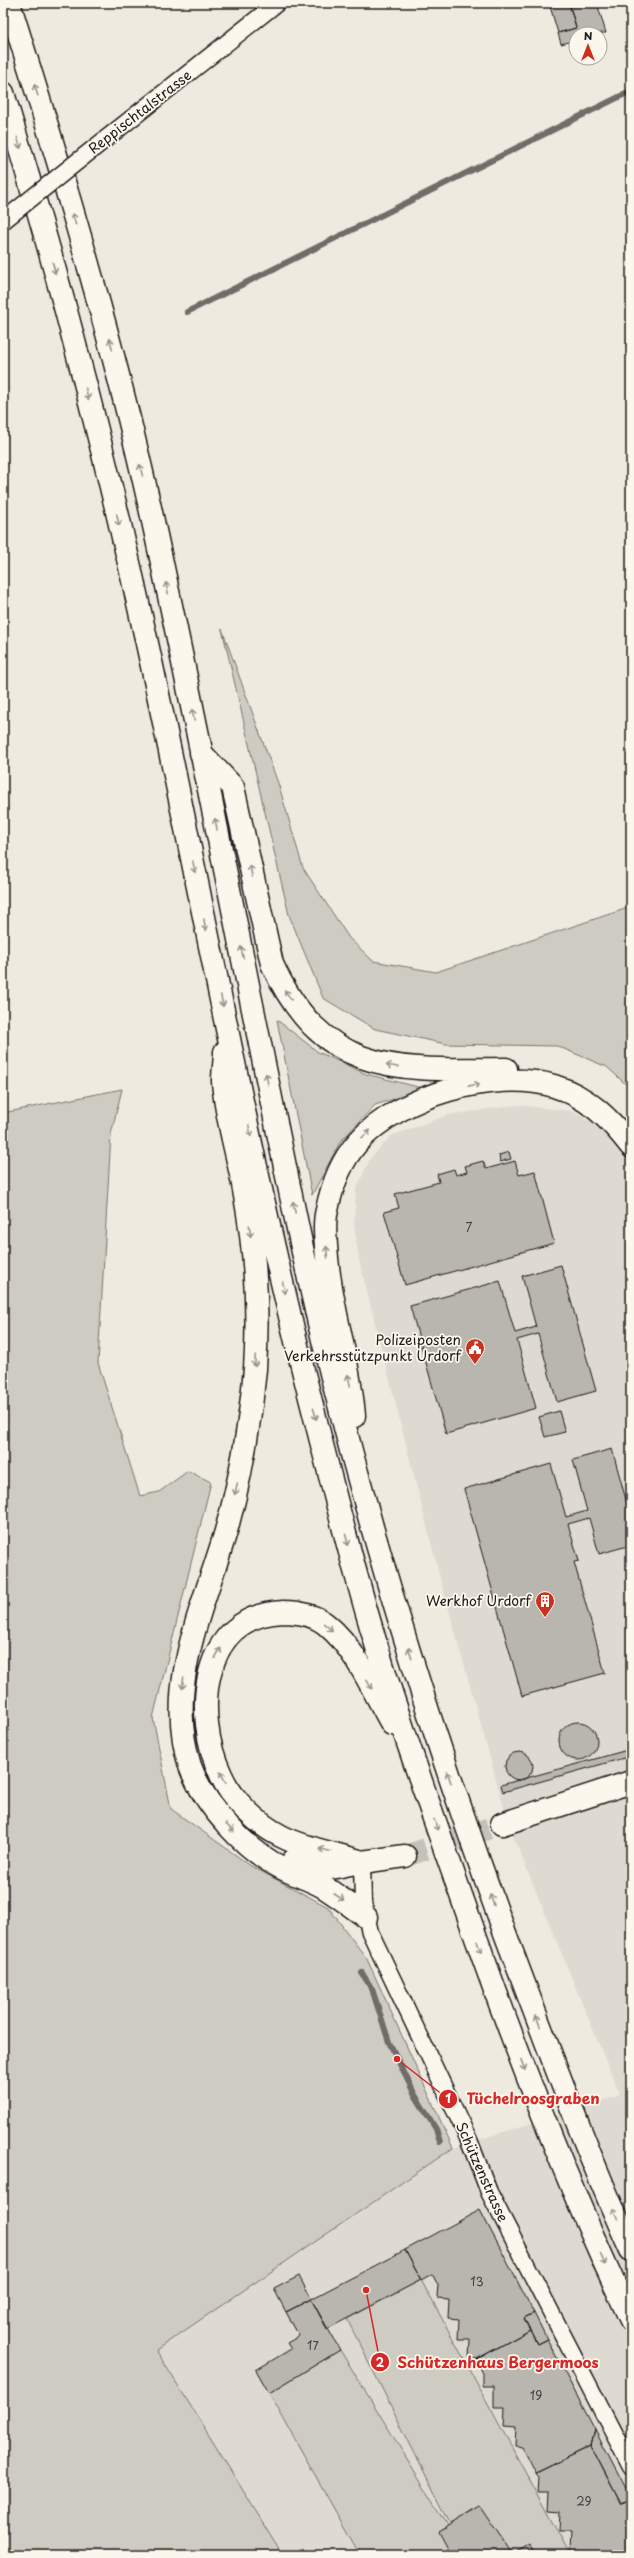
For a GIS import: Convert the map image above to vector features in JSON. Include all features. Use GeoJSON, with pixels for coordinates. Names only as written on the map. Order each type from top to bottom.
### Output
{"type":"FeatureCollection","features":[{"type":"Feature","properties":{"kind":"main road"},"geometry":{"type":"LineString","coordinates":[[9,3],[48,127],[107,331],[150,508],[302,1245],[330,1371],[358,1475],[431,1726],[487,1886],[593,2161],[631,2250]]}},
{"type":"Feature","properties":{"kind":"main road"},"geometry":{"type":"LineString","coordinates":[[3,93],[68,320],[115,506],[144,631],[227,1025],[304,1372],[360,1587],[414,1761],[517,2052],[565,2173],[631,2320]]}},
{"type":"Feature","properties":{"kind":"main road"},"geometry":{"type":"LineString","coordinates":[[201,753],[234,787],[265,941],[272,964],[283,987],[296,1007],[313,1027],[335,1045],[356,1056],[396,1067],[430,1069],[524,1069],[554,1075],[583,1084],[606,1098],[631,1123]]}},
{"type":"Feature","properties":{"kind":"main road"},"geometry":{"type":"LineString","coordinates":[[227,1025],[223,1081],[245,1192],[253,1259],[255,1368],[249,1420],[236,1487],[208,1592],[198,1610],[187,1657],[182,1714],[190,1766],[201,1789],[228,1827],[281,1868],[324,1887],[366,1917]]}},
{"type":"Feature","properties":{"kind":"main road"},"geometry":{"type":"LineString","coordinates":[[358,1475],[352,1395],[329,1281],[326,1241],[326,1212],[339,1172],[358,1142],[378,1123],[400,1108],[436,1095],[495,1081],[524,1081],[553,1086],[578,1096],[600,1112],[631,1146]]}},
{"type":"Feature","properties":{"kind":"main road"},"geometry":{"type":"LineString","coordinates":[[362,1862],[281,1836],[258,1820],[238,1801],[221,1776],[211,1747],[206,1722],[205,1694],[209,1670],[220,1649],[234,1631],[252,1618],[272,1612],[295,1612],[318,1619],[328,1625],[349,1650],[414,1761]]}},
{"type":"Feature","properties":{"kind":"main road"},"geometry":{"type":"LineString","coordinates":[[502,1824],[631,1782]]}},
{"type":"Feature","properties":{"kind":"main road"},"geometry":{"type":"LineString","coordinates":[[257,1850],[304,1865],[326,1869],[405,1856]]}},
{"type":"Feature","properties":{"kind":"street","name":"Reppischtalstrasse"},"geometry":{"type":"LineString","coordinates":[[3,221],[277,3]]}},
{"type":"Feature","properties":{"kind":"street","name":"Schützenstrasse"},"geometry":{"type":"LineString","coordinates":[[362,1862],[366,1917],[370,1932],[469,2140],[489,2192],[631,2467]]}},
{"type":"Feature","properties":{"kind":"shaded area"},"geometry":{"type":"Polygon","coordinates":[[[222,629],[279,786],[303,868],[349,938],[373,961],[436,972],[631,907],[631,1089],[607,1067],[557,1046],[446,1044],[375,1029],[323,998],[289,915],[222,629]]]}},
{"type":"Feature","properties":{"kind":"shaded area"},"geometry":{"type":"Polygon","coordinates":[[[277,1020],[318,1052],[366,1074],[426,1089],[375,1105],[340,1142],[312,1195],[277,1020]]]}},
{"type":"Feature","properties":{"kind":"shaded area"},"geometry":{"type":"Polygon","coordinates":[[[122,1089],[111,1134],[98,1363],[140,1496],[159,1492],[188,1471],[211,1482],[153,1718],[171,1809],[251,1866],[328,1907],[367,1959],[453,2148],[156,2350],[283,2555],[3,2555],[3,1113],[122,1089]]]}},
{"type":"Feature","properties":{"kind":"shaded area"},"geometry":{"type":"Polygon","coordinates":[[[517,1105],[572,1111],[606,1130],[631,1167],[631,2555],[283,2555],[156,2350],[453,2148],[620,2095],[509,1826],[439,1574],[359,1260],[354,1224],[356,1190],[370,1159],[391,1136],[448,1115],[517,1105]]]}},
{"type":"Feature","properties":{"kind":"shaded area"},"geometry":{"type":"Polygon","coordinates":[[[421,2280],[570,2555],[360,2555],[269,2393],[340,2350],[465,2553],[347,2319],[421,2280]]]}},
{"type":"Feature","properties":{"kind":"building"},"geometry":{"type":"Polygon","coordinates":[[[549,3],[569,3],[575,26],[568,26],[568,30],[558,33],[549,3]]]}},
{"type":"Feature","properties":{"kind":"building"},"geometry":{"type":"Polygon","coordinates":[[[569,3],[597,3],[604,26],[575,26],[569,3]]]}},
{"type":"Feature","properties":{"kind":"building"},"geometry":{"type":"Polygon","coordinates":[[[568,30],[568,42],[561,44],[558,33],[568,30]]]}},
{"type":"Feature","properties":{"kind":"building"},"geometry":{"type":"Polygon","coordinates":[[[509,1152],[511,1159],[500,1162],[499,1155],[509,1152]]]}},
{"type":"Feature","properties":{"kind":"building"},"geometry":{"type":"Polygon","coordinates":[[[483,1161],[486,1169],[515,1161],[519,1175],[535,1171],[554,1243],[405,1285],[384,1212],[399,1208],[395,1194],[439,1182],[437,1174],[454,1169],[456,1175],[467,1172],[465,1166],[483,1161]]]}},
{"type":"Feature","properties":{"kind":"building","name":"Polizeiposten Verkehrsstützpunkt Urdorf"},"geometry":{"type":"Polygon","coordinates":[[[561,1265],[596,1391],[557,1402],[538,1334],[517,1340],[536,1408],[446,1434],[410,1306],[500,1281],[515,1333],[536,1327],[522,1276],[561,1265]]]}},
{"type":"Feature","properties":{"kind":"building"},"geometry":{"type":"Polygon","coordinates":[[[559,1411],[565,1432],[545,1437],[539,1417],[559,1411]]]}},
{"type":"Feature","properties":{"kind":"building","name":"Werkhof Urdorf"},"geometry":{"type":"Polygon","coordinates":[[[612,1449],[631,1518],[631,1545],[599,1554],[589,1518],[568,1524],[579,1561],[574,1562],[605,1673],[522,1696],[464,1489],[551,1464],[566,1517],[587,1511],[573,1460],[612,1449]]]}},
{"type":"Feature","properties":{"kind":"building"},"geometry":{"type":"Polygon","coordinates":[[[578,1722],[591,1728],[597,1741],[591,1754],[578,1760],[565,1754],[559,1741],[565,1728],[578,1722]]]}},
{"type":"Feature","properties":{"kind":"building"},"geometry":{"type":"Polygon","coordinates":[[[631,1749],[631,1756],[503,1792],[501,1785],[631,1749]]]}},
{"type":"Feature","properties":{"kind":"building"},"geometry":{"type":"Polygon","coordinates":[[[519,1752],[525,1753],[529,1756],[532,1760],[532,1772],[529,1776],[525,1779],[519,1780],[513,1779],[509,1776],[506,1772],[505,1766],[506,1760],[509,1756],[513,1753],[519,1752]]]}},
{"type":"Feature","properties":{"kind":"building"},"geometry":{"type":"Polygon","coordinates":[[[480,2210],[534,2313],[524,2318],[530,2330],[477,2359],[469,2358],[470,2339],[458,2339],[459,2319],[448,2318],[449,2299],[437,2298],[438,2285],[432,2274],[421,2280],[405,2250],[480,2210]]]}},
{"type":"Feature","properties":{"kind":"building"},"geometry":{"type":"Polygon","coordinates":[[[405,2250],[421,2280],[327,2329],[311,2299],[405,2250]]]}},
{"type":"Feature","properties":{"kind":"building"},"geometry":{"type":"Polygon","coordinates":[[[299,2276],[311,2299],[286,2312],[274,2289],[299,2276]]]}},
{"type":"Feature","properties":{"kind":"building"},"geometry":{"type":"Polygon","coordinates":[[[311,2299],[340,2350],[269,2393],[256,2370],[291,2349],[287,2343],[299,2336],[286,2312],[311,2299]]]}},
{"type":"Feature","properties":{"kind":"building"},"geometry":{"type":"Polygon","coordinates":[[[534,2313],[547,2339],[537,2344],[524,2318],[534,2313]]]}},
{"type":"Feature","properties":{"kind":"building"},"geometry":{"type":"Polygon","coordinates":[[[530,2330],[537,2344],[547,2339],[595,2430],[591,2446],[536,2473],[523,2447],[515,2446],[516,2427],[504,2426],[505,2407],[494,2407],[494,2386],[483,2386],[483,2373],[477,2359],[530,2330]]]}},
{"type":"Feature","properties":{"kind":"building"},"geometry":{"type":"Polygon","coordinates":[[[595,2430],[631,2499],[621,2504],[591,2446],[595,2430]]]}},
{"type":"Feature","properties":{"kind":"building"},"geometry":{"type":"Polygon","coordinates":[[[591,2446],[621,2504],[631,2499],[631,2555],[581,2555],[581,2553],[570,2552],[571,2532],[559,2532],[560,2512],[548,2511],[549,2492],[538,2492],[539,2478],[536,2473],[591,2446]]]}},
{"type":"Feature","properties":{"kind":"building"},"geometry":{"type":"Polygon","coordinates":[[[480,2506],[513,2555],[448,2555],[450,2554],[438,2532],[480,2506]]]}},
{"type":"Feature","properties":{"kind":"building"},"geometry":{"type":"Polygon","coordinates":[[[529,2545],[536,2555],[513,2555],[529,2545]]]}},
{"type":"Feature","properties":{"kind":"waterway"},"geometry":{"type":"LineString","coordinates":[[187,312],[631,91]]}},
{"type":"Feature","properties":{"kind":"waterway"},"geometry":{"type":"LineString","coordinates":[[362,1973],[372,1989],[389,2042],[415,2095],[436,2129],[440,2142]]}},
{"type":"Feature","properties":{"kind":"tunnel"},"geometry":{"type":"LineString","coordinates":[[405,1856],[502,1824]]}},
{"type":"Feature","properties":{"kind":"place","name":"Polizeiposten Verkehrsstützpunkt Urdorf"},"geometry":{"type":"Point","coordinates":[475,1365]}},
{"type":"Feature","properties":{"kind":"place","name":"Werkhof Urdorf"},"geometry":{"type":"Point","coordinates":[545,1618]}},
{"type":"Feature","properties":{"kind":"place","name":"Tüchelroosgraben"},"geometry":{"type":"Point","coordinates":[397,2059]}},
{"type":"Feature","properties":{"kind":"place","name":"Schützenhaus Bergermoos"},"geometry":{"type":"Point","coordinates":[366,2290]}}]}
